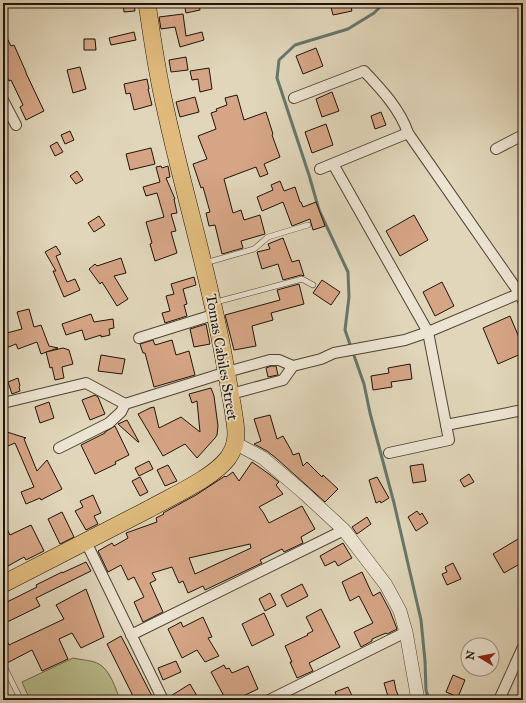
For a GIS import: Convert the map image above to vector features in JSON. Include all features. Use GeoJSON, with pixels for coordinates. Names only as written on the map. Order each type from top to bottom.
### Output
{"type":"FeatureCollection","features":[{"type":"Feature","properties":{"kind":"main road","name":"Tomas Cabiles Street"},"geometry":{"type":"LineString","coordinates":[[3,584],[86,542],[205,478],[226,460],[231,454],[235,443],[235,422],[227,372],[204,264],[165,108],[147,3]]}},
{"type":"Feature","properties":{"kind":"street"},"geometry":{"type":"LineString","coordinates":[[3,403],[86,383],[125,404],[270,360],[279,360],[293,366],[321,359],[334,353],[405,340],[522,295],[408,133],[405,123],[389,99],[364,71],[294,98]]}},
{"type":"Feature","properties":{"kind":"street"},"geometry":{"type":"LineString","coordinates":[[3,100],[16,125]]}},
{"type":"Feature","properties":{"kind":"street"},"geometry":{"type":"LineString","coordinates":[[320,169],[408,133]]}},
{"type":"Feature","properties":{"kind":"street"},"geometry":{"type":"LineString","coordinates":[[496,149],[522,136]]}},
{"type":"Feature","properties":{"kind":"street"},"geometry":{"type":"LineString","coordinates":[[333,164],[428,332],[449,440],[389,453]]}},
{"type":"Feature","properties":{"kind":"street"},"geometry":{"type":"LineString","coordinates":[[139,338],[214,309]]}},
{"type":"Feature","properties":{"kind":"street"},"geometry":{"type":"LineString","coordinates":[[231,394],[283,380],[293,366]]}},
{"type":"Feature","properties":{"kind":"street"},"geometry":{"type":"LineString","coordinates":[[59,448],[109,423],[121,412],[125,404]]}},
{"type":"Feature","properties":{"kind":"street"},"geometry":{"type":"LineString","coordinates":[[446,425],[523,410]]}},
{"type":"Feature","properties":{"kind":"street"},"geometry":{"type":"LineString","coordinates":[[235,443],[263,458],[344,530],[386,585],[400,611],[406,632],[418,700]]}},
{"type":"Feature","properties":{"kind":"street"},"geometry":{"type":"LineString","coordinates":[[131,635],[344,530]]}},
{"type":"Feature","properties":{"kind":"street"},"geometry":{"type":"LineString","coordinates":[[86,542],[163,700]]}},
{"type":"Feature","properties":{"kind":"street"},"geometry":{"type":"LineString","coordinates":[[269,700],[406,632]]}},
{"type":"Feature","properties":{"kind":"street"},"geometry":{"type":"LineString","coordinates":[[499,700],[523,647]]}},
{"type":"Feature","properties":{"kind":"lane"},"geometry":{"type":"LineString","coordinates":[[204,264],[254,249],[268,237],[308,225]]}},
{"type":"Feature","properties":{"kind":"lane"},"geometry":{"type":"LineString","coordinates":[[214,309],[302,279],[313,285]]}},
{"type":"Feature","properties":{"kind":"lane"},"geometry":{"type":"LineString","coordinates":[[3,664],[21,700]]}},
{"type":"Feature","properties":{"kind":"green space"},"geometry":{"type":"Polygon","coordinates":[[[73,658],[93,662],[103,667],[112,680],[120,700],[30,700],[22,682],[73,658]]]}},
{"type":"Feature","properties":{"kind":"building"},"geometry":{"type":"Polygon","coordinates":[[[123,3],[134,3],[135,11],[124,12],[123,3]]]}},
{"type":"Feature","properties":{"kind":"building"},"geometry":{"type":"Polygon","coordinates":[[[184,3],[199,3],[200,10],[186,13],[184,3]]]}},
{"type":"Feature","properties":{"kind":"building"},"geometry":{"type":"Polygon","coordinates":[[[330,3],[350,3],[352,11],[333,15],[330,3]]]}},
{"type":"Feature","properties":{"kind":"building"},"geometry":{"type":"Polygon","coordinates":[[[183,14],[186,36],[202,32],[204,40],[180,47],[175,27],[161,29],[159,17],[183,14]]]}},
{"type":"Feature","properties":{"kind":"building"},"geometry":{"type":"Polygon","coordinates":[[[3,30],[11,46],[14,45],[44,111],[26,120],[20,107],[23,105],[11,80],[9,81],[3,68],[3,64],[8,62],[3,51],[3,30]]]}},
{"type":"Feature","properties":{"kind":"building"},"geometry":{"type":"Polygon","coordinates":[[[134,32],[136,40],[111,45],[109,38],[134,32]]]}},
{"type":"Feature","properties":{"kind":"building"},"geometry":{"type":"Polygon","coordinates":[[[84,39],[95,39],[96,50],[84,50],[84,39]]]}},
{"type":"Feature","properties":{"kind":"building"},"geometry":{"type":"Polygon","coordinates":[[[316,48],[323,66],[303,74],[296,56],[316,48]]]}},
{"type":"Feature","properties":{"kind":"building"},"geometry":{"type":"Polygon","coordinates":[[[186,57],[188,70],[171,72],[169,60],[186,57]]]}},
{"type":"Feature","properties":{"kind":"building"},"geometry":{"type":"Polygon","coordinates":[[[80,67],[86,89],[73,93],[67,70],[80,67]]]}},
{"type":"Feature","properties":{"kind":"building"},"geometry":{"type":"Polygon","coordinates":[[[209,68],[212,89],[200,92],[198,79],[192,80],[190,71],[209,68]]]}},
{"type":"Feature","properties":{"kind":"building"},"geometry":{"type":"Polygon","coordinates":[[[147,79],[152,105],[134,110],[130,93],[126,94],[124,84],[147,79]]]}},
{"type":"Feature","properties":{"kind":"building"},"geometry":{"type":"Polygon","coordinates":[[[332,92],[339,111],[322,117],[316,99],[332,92]]]}},
{"type":"Feature","properties":{"kind":"building"},"geometry":{"type":"Polygon","coordinates":[[[237,95],[244,120],[266,112],[280,157],[264,164],[268,174],[260,177],[256,167],[224,179],[233,213],[241,210],[244,220],[260,215],[265,234],[241,241],[243,248],[222,254],[215,225],[209,226],[206,213],[210,212],[203,187],[201,188],[193,164],[207,159],[198,136],[216,129],[211,113],[217,111],[216,109],[227,105],[225,98],[237,95]]]}},
{"type":"Feature","properties":{"kind":"building"},"geometry":{"type":"Polygon","coordinates":[[[195,97],[199,112],[180,117],[176,102],[195,97]]]}},
{"type":"Feature","properties":{"kind":"building"},"geometry":{"type":"Polygon","coordinates":[[[381,112],[386,125],[375,129],[371,116],[381,112]]]}},
{"type":"Feature","properties":{"kind":"building"},"geometry":{"type":"Polygon","coordinates":[[[326,124],[333,145],[312,153],[305,132],[326,124]]]}},
{"type":"Feature","properties":{"kind":"building"},"geometry":{"type":"Polygon","coordinates":[[[70,131],[74,140],[65,144],[61,135],[70,131]]]}},
{"type":"Feature","properties":{"kind":"building"},"geometry":{"type":"Polygon","coordinates":[[[57,142],[63,152],[55,156],[50,146],[57,142]]]}},
{"type":"Feature","properties":{"kind":"building"},"geometry":{"type":"Polygon","coordinates":[[[151,148],[155,164],[130,170],[126,154],[151,148]]]}},
{"type":"Feature","properties":{"kind":"building"},"geometry":{"type":"Polygon","coordinates":[[[161,166],[162,168],[168,166],[170,177],[166,178],[175,199],[177,213],[171,214],[176,231],[171,232],[177,253],[155,261],[146,222],[164,217],[157,193],[146,196],[143,187],[160,182],[156,167],[161,166]]]}},
{"type":"Feature","properties":{"kind":"building"},"geometry":{"type":"Polygon","coordinates":[[[77,171],[83,180],[76,184],[70,176],[77,171]]]}},
{"type":"Feature","properties":{"kind":"building"},"geometry":{"type":"Polygon","coordinates":[[[280,181],[284,191],[295,187],[303,207],[316,202],[325,226],[313,230],[310,219],[292,226],[283,202],[262,211],[257,197],[273,190],[271,185],[280,181]]]}},
{"type":"Feature","properties":{"kind":"building"},"geometry":{"type":"Polygon","coordinates":[[[414,215],[428,240],[400,256],[386,231],[414,215]]]}},
{"type":"Feature","properties":{"kind":"building"},"geometry":{"type":"Polygon","coordinates":[[[99,216],[105,225],[94,232],[88,223],[99,216]]]}},
{"type":"Feature","properties":{"kind":"building"},"geometry":{"type":"Polygon","coordinates":[[[283,238],[292,262],[299,260],[304,276],[301,275],[283,280],[278,264],[262,269],[257,252],[270,249],[268,244],[283,238]]]}},
{"type":"Feature","properties":{"kind":"building"},"geometry":{"type":"Polygon","coordinates":[[[56,246],[61,254],[56,256],[67,282],[75,279],[80,290],[64,297],[53,271],[56,271],[45,252],[56,246]]]}},
{"type":"Feature","properties":{"kind":"building"},"geometry":{"type":"Polygon","coordinates":[[[121,258],[126,273],[114,276],[128,299],[117,306],[102,282],[100,284],[89,269],[95,264],[97,266],[121,258]]]}},
{"type":"Feature","properties":{"kind":"building"},"geometry":{"type":"Polygon","coordinates":[[[194,277],[196,285],[183,289],[187,304],[184,305],[187,316],[165,323],[162,313],[170,311],[166,296],[174,294],[171,284],[194,277]]]}},
{"type":"Feature","properties":{"kind":"building"},"geometry":{"type":"Polygon","coordinates":[[[322,280],[340,292],[331,305],[313,293],[322,280]]]}},
{"type":"Feature","properties":{"kind":"building"},"geometry":{"type":"Polygon","coordinates":[[[442,282],[454,306],[435,316],[423,292],[442,282]]]}},
{"type":"Feature","properties":{"kind":"building"},"geometry":{"type":"Polygon","coordinates":[[[299,284],[304,304],[271,313],[273,320],[252,326],[256,346],[234,350],[225,315],[280,300],[277,290],[299,284]]]}},
{"type":"Feature","properties":{"kind":"building"},"geometry":{"type":"Polygon","coordinates":[[[29,309],[34,327],[41,325],[49,346],[58,348],[41,354],[37,342],[18,349],[16,344],[6,348],[3,334],[22,329],[17,312],[29,309]]]}},
{"type":"Feature","properties":{"kind":"building"},"geometry":{"type":"Polygon","coordinates":[[[91,314],[94,322],[113,319],[114,328],[109,329],[110,335],[101,337],[101,335],[85,340],[82,330],[66,335],[62,324],[91,314]]]}},
{"type":"Feature","properties":{"kind":"building"},"geometry":{"type":"Polygon","coordinates":[[[510,316],[523,347],[523,353],[498,364],[483,328],[510,316]]]}},
{"type":"Feature","properties":{"kind":"building"},"geometry":{"type":"Polygon","coordinates":[[[206,324],[210,344],[194,347],[190,329],[206,324]]]}},
{"type":"Feature","properties":{"kind":"building"},"geometry":{"type":"Polygon","coordinates":[[[153,340],[155,345],[172,340],[176,355],[189,351],[195,375],[154,387],[145,353],[143,353],[140,344],[153,340]]]}},
{"type":"Feature","properties":{"kind":"building"},"geometry":{"type":"Polygon","coordinates":[[[63,348],[69,350],[73,364],[62,367],[64,378],[55,380],[46,352],[63,348]]]}},
{"type":"Feature","properties":{"kind":"building"},"geometry":{"type":"Polygon","coordinates":[[[101,355],[125,359],[122,374],[98,371],[101,355]]]}},
{"type":"Feature","properties":{"kind":"building"},"geometry":{"type":"Polygon","coordinates":[[[410,364],[412,379],[391,382],[392,387],[373,390],[371,376],[389,373],[388,368],[410,364]]]}},
{"type":"Feature","properties":{"kind":"building"},"geometry":{"type":"Polygon","coordinates":[[[276,366],[278,375],[268,377],[266,368],[276,366]]]}},
{"type":"Feature","properties":{"kind":"building"},"geometry":{"type":"Polygon","coordinates":[[[18,378],[20,391],[12,394],[8,382],[18,378]]]}},
{"type":"Feature","properties":{"kind":"building"},"geometry":{"type":"Polygon","coordinates":[[[211,388],[214,396],[218,426],[217,435],[215,438],[197,458],[185,444],[163,456],[138,414],[154,407],[159,428],[181,417],[200,432],[197,401],[192,403],[189,394],[211,388]]]}},
{"type":"Feature","properties":{"kind":"building"},"geometry":{"type":"Polygon","coordinates":[[[95,395],[98,397],[105,414],[90,420],[82,400],[95,395]]]}},
{"type":"Feature","properties":{"kind":"building"},"geometry":{"type":"Polygon","coordinates":[[[49,402],[54,418],[40,423],[35,407],[49,402]]]}},
{"type":"Feature","properties":{"kind":"building"},"geometry":{"type":"Polygon","coordinates":[[[270,415],[277,439],[283,436],[293,455],[299,453],[303,466],[307,462],[322,477],[323,475],[338,489],[325,502],[276,458],[254,444],[261,441],[254,419],[270,415]]]}},
{"type":"Feature","properties":{"kind":"building"},"geometry":{"type":"Polygon","coordinates":[[[127,420],[139,442],[118,424],[127,420]]]}},
{"type":"Feature","properties":{"kind":"building"},"geometry":{"type":"Polygon","coordinates":[[[115,426],[129,455],[115,462],[116,464],[95,474],[81,445],[105,433],[115,426]]]}},
{"type":"Feature","properties":{"kind":"building"},"geometry":{"type":"Polygon","coordinates":[[[7,432],[26,438],[24,439],[37,471],[47,460],[62,489],[41,500],[40,498],[26,504],[21,492],[34,487],[15,443],[3,448],[3,433],[7,432]]]}},
{"type":"Feature","properties":{"kind":"building"},"geometry":{"type":"Polygon","coordinates":[[[149,461],[153,469],[139,476],[135,468],[149,461]]]}},
{"type":"Feature","properties":{"kind":"building"},"geometry":{"type":"Polygon","coordinates":[[[252,462],[279,482],[276,485],[283,494],[259,507],[269,523],[302,506],[315,529],[301,537],[303,543],[284,552],[282,549],[260,560],[262,563],[205,590],[203,586],[188,593],[183,581],[179,583],[172,567],[152,573],[156,580],[150,583],[163,612],[143,622],[134,602],[144,597],[134,577],[128,580],[121,565],[108,572],[98,551],[112,543],[114,546],[128,538],[126,533],[157,522],[156,518],[164,514],[163,513],[233,472],[239,481],[252,462]],[[250,544],[189,558],[195,574],[251,548],[250,544]]]}},
{"type":"Feature","properties":{"kind":"building"},"geometry":{"type":"Polygon","coordinates":[[[423,464],[426,481],[413,483],[410,466],[423,464]]]}},
{"type":"Feature","properties":{"kind":"building"},"geometry":{"type":"Polygon","coordinates":[[[168,465],[177,481],[165,486],[157,470],[168,465]]]}},
{"type":"Feature","properties":{"kind":"building"},"geometry":{"type":"Polygon","coordinates":[[[469,474],[474,482],[464,487],[460,480],[469,474]]]}},
{"type":"Feature","properties":{"kind":"building"},"geometry":{"type":"Polygon","coordinates":[[[140,477],[148,492],[140,496],[132,481],[140,477]]]}},
{"type":"Feature","properties":{"kind":"building"},"geometry":{"type":"Polygon","coordinates":[[[377,477],[389,498],[381,503],[380,501],[376,503],[369,480],[377,477]]]}},
{"type":"Feature","properties":{"kind":"building"},"geometry":{"type":"Polygon","coordinates":[[[93,495],[101,513],[94,516],[98,524],[86,530],[75,511],[83,507],[80,501],[93,495]]]}},
{"type":"Feature","properties":{"kind":"building"},"geometry":{"type":"Polygon","coordinates":[[[417,511],[420,515],[422,513],[428,523],[416,531],[408,517],[417,511]]]}},
{"type":"Feature","properties":{"kind":"building"},"geometry":{"type":"Polygon","coordinates":[[[62,512],[74,537],[60,544],[48,519],[62,512]]]}},
{"type":"Feature","properties":{"kind":"building"},"geometry":{"type":"Polygon","coordinates":[[[367,517],[371,524],[357,534],[352,527],[367,517]]]}},
{"type":"Feature","properties":{"kind":"building"},"geometry":{"type":"Polygon","coordinates":[[[3,521],[10,535],[31,525],[44,551],[26,560],[24,557],[8,566],[3,556],[3,521]]]}},
{"type":"Feature","properties":{"kind":"building"},"geometry":{"type":"Polygon","coordinates":[[[523,536],[523,562],[504,573],[493,554],[523,536]]]}},
{"type":"Feature","properties":{"kind":"building"},"geometry":{"type":"Polygon","coordinates":[[[343,543],[352,558],[338,566],[335,561],[325,566],[320,556],[343,543]]]}},
{"type":"Feature","properties":{"kind":"building"},"geometry":{"type":"Polygon","coordinates":[[[86,562],[91,571],[36,598],[40,606],[3,624],[3,604],[37,587],[36,585],[86,562]]]}},
{"type":"Feature","properties":{"kind":"building"},"geometry":{"type":"Polygon","coordinates":[[[453,563],[461,579],[447,585],[442,574],[447,572],[445,567],[453,563]]]}},
{"type":"Feature","properties":{"kind":"building"},"geometry":{"type":"Polygon","coordinates":[[[362,572],[373,596],[380,592],[397,629],[372,639],[372,641],[361,647],[354,632],[373,623],[359,596],[350,601],[342,582],[362,572]]]}},
{"type":"Feature","properties":{"kind":"building"},"geometry":{"type":"Polygon","coordinates":[[[302,584],[308,596],[287,607],[281,595],[302,584]]]}},
{"type":"Feature","properties":{"kind":"building"},"geometry":{"type":"Polygon","coordinates":[[[86,589],[104,637],[81,648],[72,633],[59,639],[68,659],[42,671],[32,650],[7,663],[3,659],[3,632],[9,645],[64,619],[56,605],[86,589]]]}},
{"type":"Feature","properties":{"kind":"building"},"geometry":{"type":"Polygon","coordinates":[[[270,593],[276,605],[265,611],[259,599],[270,593]]]}},
{"type":"Feature","properties":{"kind":"building"},"geometry":{"type":"Polygon","coordinates":[[[321,609],[340,647],[309,663],[313,671],[297,678],[285,646],[313,631],[306,617],[321,609]]]}},
{"type":"Feature","properties":{"kind":"building"},"geometry":{"type":"Polygon","coordinates":[[[264,613],[274,635],[252,646],[242,624],[264,613]]]}},
{"type":"Feature","properties":{"kind":"building"},"geometry":{"type":"Polygon","coordinates":[[[203,617],[212,637],[208,638],[219,656],[205,662],[197,650],[182,658],[168,629],[181,622],[183,627],[203,617]]]}},
{"type":"Feature","properties":{"kind":"building"},"geometry":{"type":"Polygon","coordinates":[[[121,636],[154,700],[135,700],[107,644],[121,636]]]}},
{"type":"Feature","properties":{"kind":"building"},"geometry":{"type":"Polygon","coordinates":[[[176,661],[181,672],[163,680],[158,668],[176,661]]]}},
{"type":"Feature","properties":{"kind":"building"},"geometry":{"type":"Polygon","coordinates":[[[224,665],[226,669],[229,668],[232,673],[248,666],[258,689],[236,700],[226,700],[211,672],[224,665]]]}},
{"type":"Feature","properties":{"kind":"building"},"geometry":{"type":"Polygon","coordinates":[[[453,675],[465,680],[458,697],[446,692],[453,675]]]}},
{"type":"Feature","properties":{"kind":"building"},"geometry":{"type":"Polygon","coordinates":[[[394,680],[400,700],[389,700],[384,683],[394,680]]]}},
{"type":"Feature","properties":{"kind":"building"},"geometry":{"type":"Polygon","coordinates":[[[190,684],[197,696],[191,700],[169,700],[169,697],[190,684]]]}},
{"type":"Feature","properties":{"kind":"building"},"geometry":{"type":"Polygon","coordinates":[[[348,687],[353,698],[349,700],[338,700],[335,692],[348,687]]]}},
{"type":"Feature","properties":{"kind":"waterway"},"geometry":{"type":"LineString","coordinates":[[384,3],[374,13],[348,29],[295,45],[279,60],[277,78],[319,210],[348,272],[349,297],[345,330],[364,384],[370,413],[394,503],[421,620],[426,690],[429,700]]}}]}
